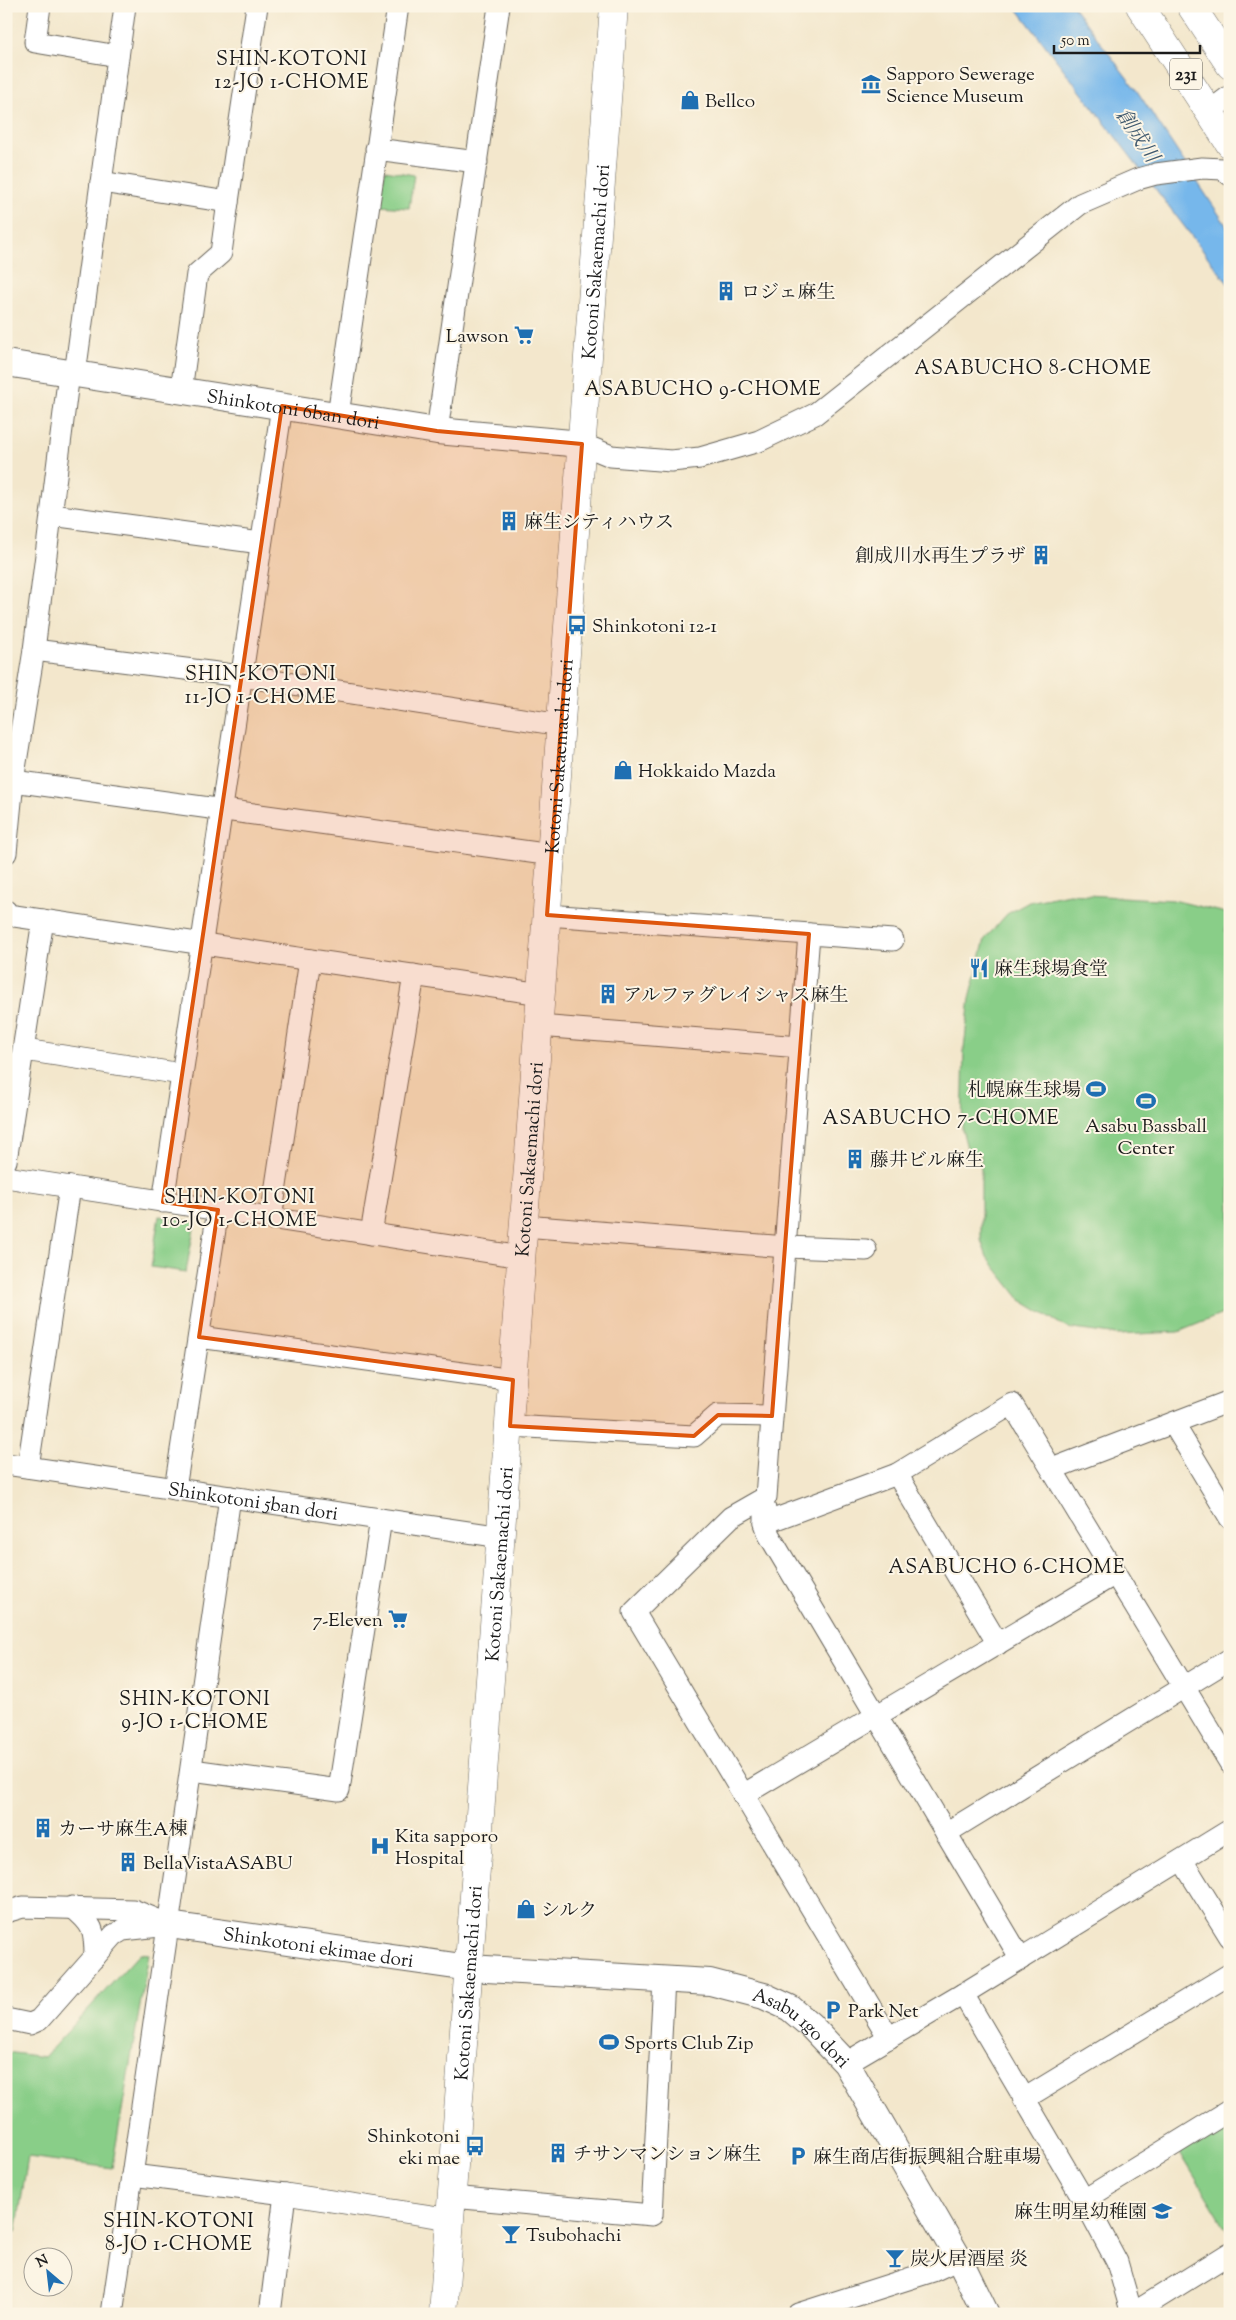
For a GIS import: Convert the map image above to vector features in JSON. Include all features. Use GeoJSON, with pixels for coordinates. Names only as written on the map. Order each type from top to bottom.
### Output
{"type":"FeatureCollection","features":[{"type":"Feature","properties":{"kind":"main road","name":"Kotoni Sakaemachi dori"},"geometry":{"type":"LineString","coordinates":[[444,2314],[614,6]]}},
{"type":"Feature","properties":{"kind":"main road","name":"231"},"geometry":{"type":"LineString","coordinates":[[1140,6],[1220,103],[1230,144]]}},
{"type":"Feature","properties":{"kind":"main road","name":"231"},"geometry":{"type":"LineString","coordinates":[[1191,6],[1230,65]]}},
{"type":"Feature","properties":{"kind":"street"},"geometry":{"type":"LineString","coordinates":[[40,6],[36,42],[118,56]]}},
{"type":"Feature","properties":{"kind":"street"},"geometry":{"type":"LineString","coordinates":[[6,853],[13,781],[34,650],[125,6]]}},
{"type":"Feature","properties":{"kind":"street"},"geometry":{"type":"LineString","coordinates":[[181,391],[197,274],[221,253],[257,6]]}},
{"type":"Feature","properties":{"kind":"street"},"geometry":{"type":"LineString","coordinates":[[338,414],[398,6]]}},
{"type":"Feature","properties":{"kind":"street"},"geometry":{"type":"LineString","coordinates":[[437,431],[499,6]]}},
{"type":"Feature","properties":{"kind":"street"},"geometry":{"type":"LineString","coordinates":[[376,149],[477,162]]}},
{"type":"Feature","properties":{"kind":"street"},"geometry":{"type":"LineString","coordinates":[[582,444],[611,456],[671,461],[700,458],[729,450],[787,428],[815,414],[1080,204],[1138,179],[1156,174],[1202,168],[1223,170],[1230,175]]}},
{"type":"Feature","properties":{"kind":"street"},"geometry":{"type":"LineString","coordinates":[[101,182],[228,202]]}},
{"type":"Feature","properties":{"kind":"street","name":"Shinkotoni 6ban dori"},"geometry":{"type":"LineString","coordinates":[[6,363],[437,431],[582,444]]}},
{"type":"Feature","properties":{"kind":"street"},"geometry":{"type":"LineString","coordinates":[[163,1202],[222,811],[240,676],[282,406]]}},
{"type":"Feature","properties":{"kind":"street"},"geometry":{"type":"LineString","coordinates":[[52,515],[261,544]]}},
{"type":"Feature","properties":{"kind":"street"},"geometry":{"type":"LineString","coordinates":[[34,650],[240,676],[561,725]]}},
{"type":"Feature","properties":{"kind":"street"},"geometry":{"type":"LineString","coordinates":[[13,781],[552,855]]}},
{"type":"Feature","properties":{"kind":"street"},"geometry":{"type":"LineString","coordinates":[[6,911],[8,914],[43,920],[542,994]]}},
{"type":"Feature","properties":{"kind":"street"},"geometry":{"type":"LineString","coordinates":[[547,915],[893,940]]}},
{"type":"Feature","properties":{"kind":"street"},"geometry":{"type":"LineString","coordinates":[[6,1161],[43,920]]}},
{"type":"Feature","properties":{"kind":"street"},"geometry":{"type":"LineString","coordinates":[[809,934],[765,1523],[769,1535],[1021,1959]]}},
{"type":"Feature","properties":{"kind":"street"},"geometry":{"type":"LineString","coordinates":[[271,1219],[310,960]]}},
{"type":"Feature","properties":{"kind":"street"},"geometry":{"type":"LineString","coordinates":[[371,1234],[414,975]]}},
{"type":"Feature","properties":{"kind":"street"},"geometry":{"type":"LineString","coordinates":[[539,1026],[800,1046]]}},
{"type":"Feature","properties":{"kind":"street"},"geometry":{"type":"LineString","coordinates":[[24,1050],[182,1074]]}},
{"type":"Feature","properties":{"kind":"street"},"geometry":{"type":"LineString","coordinates":[[6,1177],[522,1257]]}},
{"type":"Feature","properties":{"kind":"street"},"geometry":{"type":"LineString","coordinates":[[28,1467],[70,1187]]}},
{"type":"Feature","properties":{"kind":"street"},"geometry":{"type":"LineString","coordinates":[[176,1489],[218,1210]]}},
{"type":"Feature","properties":{"kind":"street"},"geometry":{"type":"LineString","coordinates":[[524,1226],[786,1247],[866,1250]]}},
{"type":"Feature","properties":{"kind":"street"},"geometry":{"type":"LineString","coordinates":[[199,1337],[513,1380]]}},
{"type":"Feature","properties":{"kind":"street"},"geometry":{"type":"LineString","coordinates":[[1052,1469],[1230,1402]]}},
{"type":"Feature","properties":{"kind":"street"},"geometry":{"type":"LineString","coordinates":[[765,1523],[897,1474],[1012,1404],[1230,1763]]}},
{"type":"Feature","properties":{"kind":"street"},"geometry":{"type":"LineString","coordinates":[[510,1426],[694,1436],[718,1415],[772,1416]]}},
{"type":"Feature","properties":{"kind":"street"},"geometry":{"type":"LineString","coordinates":[[1173,1423],[1230,1518]]}},
{"type":"Feature","properties":{"kind":"street","name":"Shinkotoni 5ban dori"},"geometry":{"type":"LineString","coordinates":[[6,1464],[502,1537]]}},
{"type":"Feature","properties":{"kind":"street"},"geometry":{"type":"LineString","coordinates":[[897,1474],[998,1644]]}},
{"type":"Feature","properties":{"kind":"street"},"geometry":{"type":"LineString","coordinates":[[112,2314],[230,1497]]}},
{"type":"Feature","properties":{"kind":"street"},"geometry":{"type":"LineString","coordinates":[[766,1497],[732,1517],[634,1612],[889,2038]]}},
{"type":"Feature","properties":{"kind":"street"},"geometry":{"type":"LineString","coordinates":[[192,1770],[339,1790],[381,1519]]}},
{"type":"Feature","properties":{"kind":"street"},"geometry":{"type":"LineString","coordinates":[[743,1795],[1115,1574]]}},
{"type":"Feature","properties":{"kind":"street"},"geometry":{"type":"LineString","coordinates":[[946,1832],[1230,1659]]}},
{"type":"Feature","properties":{"kind":"street"},"geometry":{"type":"LineString","coordinates":[[846,2063],[1021,1959],[1230,1830]]}},
{"type":"Feature","properties":{"kind":"street"},"geometry":{"type":"LineString","coordinates":[[1182,1860],[1230,1937]]}},
{"type":"Feature","properties":{"kind":"street"},"geometry":{"type":"LineString","coordinates":[[6,1912],[23,1907],[133,1910],[169,1925]]}},
{"type":"Feature","properties":{"kind":"street"},"geometry":{"type":"LineString","coordinates":[[72,1907],[88,1920],[95,1934],[95,1957]]}},
{"type":"Feature","properties":{"kind":"street"},"geometry":{"type":"LineString","coordinates":[[6,2019],[30,2024],[39,2020],[114,1934],[123,1930],[169,1925]]}},
{"type":"Feature","properties":{"kind":"street","name":"Shinkotoni ekimae dori"},"geometry":{"type":"LineString","coordinates":[[169,1925],[469,1968]]}},
{"type":"Feature","properties":{"kind":"street","name":"Asabu 1go dori"},"geometry":{"type":"LineString","coordinates":[[469,1968],[710,1982],[764,1996],[790,2008],[810,2024],[846,2063],[959,2259],[986,2314]]}},
{"type":"Feature","properties":{"kind":"street"},"geometry":{"type":"LineString","coordinates":[[1024,2099],[1230,1974]]}},
{"type":"Feature","properties":{"kind":"street"},"geometry":{"type":"LineString","coordinates":[[132,2175],[285,2194],[451,2208],[652,2215],[664,1979]]}},
{"type":"Feature","properties":{"kind":"street"},"geometry":{"type":"LineString","coordinates":[[963,1994],[1084,2200],[1117,2262],[1132,2314],[1230,2253]]}},
{"type":"Feature","properties":{"kind":"street"},"geometry":{"type":"LineString","coordinates":[[1084,2200],[1230,2110]]}},
{"type":"Feature","properties":{"kind":"street"},"geometry":{"type":"LineString","coordinates":[[270,2314],[285,2194]]}},
{"type":"Feature","properties":{"kind":"street"},"geometry":{"type":"LineString","coordinates":[[798,2314],[855,2305],[959,2259]]}},
{"type":"Feature","properties":{"kind":"highlighted area"},"geometry":{"type":"Polygon","coordinates":[[[282,406],[437,431],[582,444],[547,915],[809,934],[772,1416],[718,1415],[694,1436],[510,1426],[513,1380],[199,1337],[218,1210],[163,1202],[282,406]]]}},
{"type":"Feature","properties":{"kind":"green space"},"geometry":{"type":"Polygon","coordinates":[[[385,170],[414,175],[409,208],[379,206],[385,170]]]}},
{"type":"Feature","properties":{"kind":"green space","name":"札幌麻生球場"},"geometry":{"type":"Polygon","coordinates":[[[1069,894],[1173,900],[1230,914],[1225,931],[1230,932],[1230,1311],[1178,1332],[1118,1335],[1067,1328],[1021,1300],[987,1257],[981,1240],[981,1154],[968,1152],[962,1129],[964,1048],[970,998],[985,939],[1007,914],[1029,902],[1069,894]]]}},
{"type":"Feature","properties":{"kind":"green space"},"geometry":{"type":"Polygon","coordinates":[[[159,1216],[195,1222],[186,1272],[151,1267],[159,1216]]]}},
{"type":"Feature","properties":{"kind":"green space"},"geometry":{"type":"Polygon","coordinates":[[[140,1953],[149,1954],[112,2168],[28,2157],[16,2233],[6,2232],[6,2052],[44,2057],[140,1953]]]}},
{"type":"Feature","properties":{"kind":"green space"},"geometry":{"type":"Polygon","coordinates":[[[1230,2120],[1230,2235],[1179,2151],[1230,2120]]]}},
{"type":"Feature","properties":{"kind":"water","name":"創成川"},"geometry":{"type":"Polygon","coordinates":[[[1015,6],[1073,6],[1137,91],[1230,231],[1230,286],[1015,6]]]}},
{"type":"Feature","properties":{"kind":"place","name":"Sapporo Sewerage Science Museum"},"geometry":{"type":"Point","coordinates":[871,84]}},
{"type":"Feature","properties":{"kind":"place","name":"Bellco"},"geometry":{"type":"Point","coordinates":[690,100]}},
{"type":"Feature","properties":{"kind":"place","name":"ロジェ麻生"},"geometry":{"type":"Point","coordinates":[726,291]}},
{"type":"Feature","properties":{"kind":"place","name":"Lawson"},"geometry":{"type":"Point","coordinates":[524,335]}},
{"type":"Feature","properties":{"kind":"place","name":"麻生シティハウス"},"geometry":{"type":"Point","coordinates":[509,521]}},
{"type":"Feature","properties":{"kind":"place","name":"創成川水再生プラザ"},"geometry":{"type":"Point","coordinates":[1041,555]}},
{"type":"Feature","properties":{"kind":"place","name":"Shinkotoni 12-1"},"geometry":{"type":"Point","coordinates":[577,625]}},
{"type":"Feature","properties":{"kind":"place","name":"Hokkaido Mazda"},"geometry":{"type":"Point","coordinates":[623,770]}},
{"type":"Feature","properties":{"kind":"place","name":"麻生球場食堂"},"geometry":{"type":"Point","coordinates":[979,968]}},
{"type":"Feature","properties":{"kind":"place","name":"アルファグレイシャス麻生"},"geometry":{"type":"Point","coordinates":[608,994]}},
{"type":"Feature","properties":{"kind":"place","name":"札幌麻生球場"},"geometry":{"type":"Point","coordinates":[1096,1089]}},
{"type":"Feature","properties":{"kind":"place","name":"Asabu Bassball Center"},"geometry":{"type":"Point","coordinates":[1146,1101]}},
{"type":"Feature","properties":{"kind":"place","name":"藤井ビル麻生"},"geometry":{"type":"Point","coordinates":[855,1159]}},
{"type":"Feature","properties":{"kind":"place","name":"7-Eleven"},"geometry":{"type":"Point","coordinates":[398,1619]}},
{"type":"Feature","properties":{"kind":"place","name":"カーサ麻生A棟"},"geometry":{"type":"Point","coordinates":[43,1828]}},
{"type":"Feature","properties":{"kind":"place","name":"Kita sapporo Hospital"},"geometry":{"type":"Point","coordinates":[380,1846]}},
{"type":"Feature","properties":{"kind":"place","name":"BellaVistaASABU"},"geometry":{"type":"Point","coordinates":[128,1862]}},
{"type":"Feature","properties":{"kind":"place","name":"シルク"},"geometry":{"type":"Point","coordinates":[526,1909]}},
{"type":"Feature","properties":{"kind":"place","name":"Park Net"},"geometry":{"type":"Point","coordinates":[833,2010]}},
{"type":"Feature","properties":{"kind":"place","name":"Sports Club Zip"},"geometry":{"type":"Point","coordinates":[609,2042]}},
{"type":"Feature","properties":{"kind":"place","name":"Shinkotoni eki mae"},"geometry":{"type":"Point","coordinates":[475,2146]}},
{"type":"Feature","properties":{"kind":"place","name":"チサンマンション麻生"},"geometry":{"type":"Point","coordinates":[558,2153]}},
{"type":"Feature","properties":{"kind":"place","name":"麻生商店街振興組合駐車場"},"geometry":{"type":"Point","coordinates":[798,2156]}},
{"type":"Feature","properties":{"kind":"place","name":"麻生明星幼稚園"},"geometry":{"type":"Point","coordinates":[1162,2211]}},
{"type":"Feature","properties":{"kind":"place","name":"Tsubohachi"},"geometry":{"type":"Point","coordinates":[511,2234]}},
{"type":"Feature","properties":{"kind":"place","name":"炭火居酒屋 炎"},"geometry":{"type":"Point","coordinates":[895,2258]}},
{"type":"Feature","properties":{"kind":"district","name":"SHIN-KOTONI 12-JO 1-CHOME"},"geometry":{"type":"Point","coordinates":[292,70]}},
{"type":"Feature","properties":{"kind":"district","name":"ASABUCHO 8-CHOME"},"geometry":{"type":"Point","coordinates":[1033,367]}},
{"type":"Feature","properties":{"kind":"district","name":"ASABUCHO 9-CHOME"},"geometry":{"type":"Point","coordinates":[703,388]}},
{"type":"Feature","properties":{"kind":"district","name":"SHIN-KOTONI 11-JO 1-CHOME"},"geometry":{"type":"Point","coordinates":[261,684]}},
{"type":"Feature","properties":{"kind":"district","name":"ASABUCHO 7-CHOME"},"geometry":{"type":"Point","coordinates":[941,1117]}},
{"type":"Feature","properties":{"kind":"district","name":"SHIN-KOTONI 10-JO 1-CHOME"},"geometry":{"type":"Point","coordinates":[240,1208]}},
{"type":"Feature","properties":{"kind":"district","name":"ASABUCHO 6-CHOME"},"geometry":{"type":"Point","coordinates":[1007,1566]}},
{"type":"Feature","properties":{"kind":"district","name":"SHIN-KOTONI 9-JO 1-CHOME"},"geometry":{"type":"Point","coordinates":[195,1710]}},
{"type":"Feature","properties":{"kind":"district","name":"SHIN-KOTONI 8-JO 1-CHOME"},"geometry":{"type":"Point","coordinates":[179,2232]}}]}
